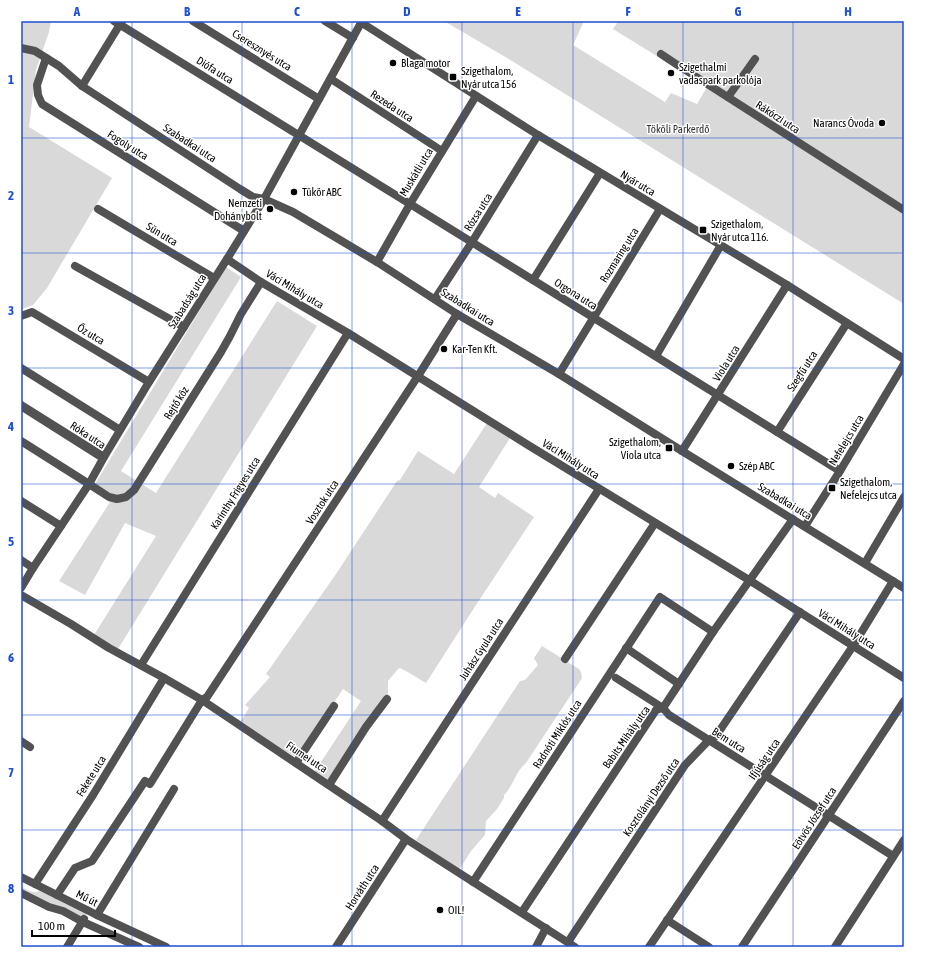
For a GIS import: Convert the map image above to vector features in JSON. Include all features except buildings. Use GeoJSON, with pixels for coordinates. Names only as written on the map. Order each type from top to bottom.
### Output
{"type":"FeatureCollection","features":[{"type":"Feature","properties":{"kind":"street","name":"Cseresznyés utca"},"geometry":{"type":"LineString","coordinates":[[193,21],[319,99]]}},
{"type":"Feature","properties":{"kind":"street"},"geometry":{"type":"LineString","coordinates":[[325,21],[353,38]]}},
{"type":"Feature","properties":{"kind":"street"},"geometry":{"type":"LineString","coordinates":[[82,86],[118,22]]}},
{"type":"Feature","properties":{"kind":"street","name":"Diófa utca"},"geometry":{"type":"LineString","coordinates":[[118,22],[300,135]]}},
{"type":"Feature","properties":{"kind":"street","name":"Szabadság utca"},"geometry":{"type":"LineString","coordinates":[[21,588],[89,484],[149,382],[264,199],[362,22]]}},
{"type":"Feature","properties":{"kind":"street","name":"Nyár utca"},"geometry":{"type":"LineString","coordinates":[[362,22],[538,135],[787,285],[904,359]]}},
{"type":"Feature","properties":{"kind":"street","name":"Szabadkai utca"},"geometry":{"type":"LineString","coordinates":[[21,48],[35,51],[59,66],[82,86],[240,189],[293,212],[377,262],[457,314],[559,374],[904,588]]}},
{"type":"Feature","properties":{"kind":"street","name":"Rákóczi utca"},"geometry":{"type":"LineString","coordinates":[[661,54],[904,210]]}},
{"type":"Feature","properties":{"kind":"street","name":"Fogoly utca"},"geometry":{"type":"LineString","coordinates":[[46,58],[37,84],[38,95],[42,104],[244,231]]}},
{"type":"Feature","properties":{"kind":"street"},"geometry":{"type":"LineString","coordinates":[[728,97],[755,58]]}},
{"type":"Feature","properties":{"kind":"street","name":"Rezeda utca"},"geometry":{"type":"LineString","coordinates":[[331,79],[442,151]]}},
{"type":"Feature","properties":{"kind":"street","name":"Muskátli utca"},"geometry":{"type":"LineString","coordinates":[[377,262],[410,204],[476,96]]}},
{"type":"Feature","properties":{"kind":"street","name":"Orgona utca"},"geometry":{"type":"LineString","coordinates":[[300,135],[840,471]]}},
{"type":"Feature","properties":{"kind":"street","name":"Rózsa utca"},"geometry":{"type":"LineString","coordinates":[[435,299],[538,135]]}},
{"type":"Feature","properties":{"kind":"street"},"geometry":{"type":"LineString","coordinates":[[534,280],[600,173]]}},
{"type":"Feature","properties":{"kind":"street","name":"Sün utca"},"geometry":{"type":"LineString","coordinates":[[98,209],[214,278]]}},
{"type":"Feature","properties":{"kind":"street","name":"Rozmaring utca"},"geometry":{"type":"LineString","coordinates":[[559,374],[660,209]]}},
{"type":"Feature","properties":{"kind":"street"},"geometry":{"type":"LineString","coordinates":[[656,356],[721,245]]}},
{"type":"Feature","properties":{"kind":"street","name":"Váci Mihály utca"},"geometry":{"type":"LineString","coordinates":[[227,259],[261,282],[348,333],[749,580],[904,678]]}},
{"type":"Feature","properties":{"kind":"street"},"geometry":{"type":"LineString","coordinates":[[75,266],[184,327]]}},
{"type":"Feature","properties":{"kind":"street","name":"Rejtő köz"},"geometry":{"type":"LineString","coordinates":[[89,484],[109,497],[117,500],[126,497],[134,490],[221,352],[241,314],[261,282]]}},
{"type":"Feature","properties":{"kind":"street","name":"Viola utca"},"geometry":{"type":"LineString","coordinates":[[682,451],[787,285]]}},
{"type":"Feature","properties":{"kind":"street","name":"Őz utca"},"geometry":{"type":"LineString","coordinates":[[21,316],[32,312],[149,382]]}},
{"type":"Feature","properties":{"kind":"street","name":"Vosztok utca"},"geometry":{"type":"LineString","coordinates":[[56,895],[75,868],[92,860],[145,781],[150,784],[202,700],[208,696],[457,314]]}},
{"type":"Feature","properties":{"kind":"street","name":"Szegfű utca"},"geometry":{"type":"LineString","coordinates":[[777,432],[847,323]]}},
{"type":"Feature","properties":{"kind":"street","name":"Karinthy Frigyes utca"},"geometry":{"type":"LineString","coordinates":[[141,666],[348,333]]}},
{"type":"Feature","properties":{"kind":"street","name":"Nefelejcs utca"},"geometry":{"type":"LineString","coordinates":[[805,526],[904,364]]}},
{"type":"Feature","properties":{"kind":"street"},"geometry":{"type":"LineString","coordinates":[[21,368],[120,430]]}},
{"type":"Feature","properties":{"kind":"street","name":"Róka utca"},"geometry":{"type":"LineString","coordinates":[[21,405],[103,458],[104,457]]}},
{"type":"Feature","properties":{"kind":"street"},"geometry":{"type":"LineString","coordinates":[[21,441],[89,484]]}},
{"type":"Feature","properties":{"kind":"street","name":"Juhász Gyula utca"},"geometry":{"type":"LineString","coordinates":[[382,821],[599,489]]}},
{"type":"Feature","properties":{"kind":"street"},"geometry":{"type":"LineString","coordinates":[[865,563],[904,497]]}},
{"type":"Feature","properties":{"kind":"street"},"geometry":{"type":"LineString","coordinates":[[21,502],[61,526]]}},
{"type":"Feature","properties":{"kind":"street","name":"Babits Mihály utca"},"geometry":{"type":"LineString","coordinates":[[522,912],[656,710],[663,708],[792,519]]}},
{"type":"Feature","properties":{"kind":"street"},"geometry":{"type":"LineString","coordinates":[[565,659],[655,523]]}},
{"type":"Feature","properties":{"kind":"street"},"geometry":{"type":"LineString","coordinates":[[21,560],[33,568]]}},
{"type":"Feature","properties":{"kind":"street","name":"Ifjúság utca"},"geometry":{"type":"LineString","coordinates":[[649,947],[853,646],[893,581]]}},
{"type":"Feature","properties":{"kind":"street","name":"Fiumei utca"},"geometry":{"type":"LineString","coordinates":[[21,595],[72,624],[109,648],[202,700],[382,821],[406,839],[575,947]]}},
{"type":"Feature","properties":{"kind":"street","name":"Radnóti Miklós utca"},"geometry":{"type":"LineString","coordinates":[[472,882],[660,597],[714,632]]}},
{"type":"Feature","properties":{"kind":"street","name":"Kosztolányi Dezső utca"},"geometry":{"type":"LineString","coordinates":[[568,942],[685,765],[709,740],[716,736],[800,612]]}},
{"type":"Feature","properties":{"kind":"street"},"geometry":{"type":"LineString","coordinates":[[626,648],[679,684]]}},
{"type":"Feature","properties":{"kind":"street","name":"Fekete utca"},"geometry":{"type":"LineString","coordinates":[[34,899],[38,885],[164,678]]}},
{"type":"Feature","properties":{"kind":"street","name":"Bem utca"},"geometry":{"type":"LineString","coordinates":[[616,678],[663,708],[669,715],[893,856]]}},
{"type":"Feature","properties":{"kind":"street"},"geometry":{"type":"LineString","coordinates":[[328,785],[387,699]]}},
{"type":"Feature","properties":{"kind":"street","name":"Eötvös József utca"},"geometry":{"type":"LineString","coordinates":[[742,947],[904,701]]}},
{"type":"Feature","properties":{"kind":"street"},"geometry":{"type":"LineString","coordinates":[[296,763],[334,706]]}},
{"type":"Feature","properties":{"kind":"street"},"geometry":{"type":"LineString","coordinates":[[21,741],[30,747]]}},
{"type":"Feature","properties":{"kind":"street"},"geometry":{"type":"LineString","coordinates":[[97,915],[174,789]]}},
{"type":"Feature","properties":{"kind":"street","name":"Horváth utca"},"geometry":{"type":"LineString","coordinates":[[336,947],[406,839]]}},
{"type":"Feature","properties":{"kind":"street"},"geometry":{"type":"LineString","coordinates":[[835,947],[904,840]]}},
{"type":"Feature","properties":{"kind":"street","name":"Mű út"},"geometry":{"type":"LineString","coordinates":[[21,877],[88,911],[166,947]]}},
{"type":"Feature","properties":{"kind":"street"},"geometry":{"type":"LineString","coordinates":[[21,893],[139,947]]}},
{"type":"Feature","properties":{"kind":"street"},"geometry":{"type":"LineString","coordinates":[[67,947],[83,922],[88,911]]}},
{"type":"Feature","properties":{"kind":"street"},"geometry":{"type":"LineString","coordinates":[[667,920],[709,947]]}},
{"type":"Feature","properties":{"kind":"street"},"geometry":{"type":"LineString","coordinates":[[536,947],[546,928]]}},
{"type":"Feature","properties":{"kind":"green space"},"geometry":{"type":"Polygon","coordinates":[[[21,21],[51,21],[49,32],[36,70],[29,127],[112,178],[47,288],[33,305],[22,309],[21,309],[21,21]]]}},
{"type":"Feature","properties":{"kind":"green space","name":"Tököli Parkerdő"},"geometry":{"type":"Polygon","coordinates":[[[444,21],[584,21],[573,45],[665,102],[671,93],[697,104],[707,87],[613,29],[617,23],[614,21],[904,21],[904,304],[512,61],[444,21]]]}},
{"type":"Feature","properties":{"kind":"green space"},"geometry":{"type":"Polygon","coordinates":[[[226,267],[241,277],[121,471],[156,493],[277,301],[317,326],[118,649],[94,635],[156,536],[125,523],[85,595],[59,581],[114,496],[95,484],[226,267]]]}},
{"type":"Feature","properties":{"kind":"green space"},"geometry":{"type":"Polygon","coordinates":[[[487,423],[510,438],[479,487],[495,498],[498,493],[534,517],[426,683],[400,668],[398,669],[388,681],[388,695],[360,733],[330,781],[315,771],[361,701],[343,689],[297,758],[241,721],[249,708],[245,705],[270,677],[266,674],[336,574],[418,451],[454,474],[487,423]]]}},
{"type":"Feature","properties":{"kind":"green space"},"geometry":{"type":"Polygon","coordinates":[[[542,646],[579,669],[582,678],[526,763],[519,770],[497,809],[486,821],[485,835],[471,851],[459,870],[416,840],[520,681],[525,680],[538,665],[534,658],[542,646]]]}},
{"type":"Feature","properties":{"kind":"green space"},"geometry":{"type":"Polygon","coordinates":[[[21,886],[32,892],[40,891],[88,911],[83,922],[21,893],[21,886]]]}},
{"type":"Feature","properties":{"kind":"place","name":"Blaga motor"},"geometry":{"type":"Point","coordinates":[393,63]}},
{"type":"Feature","properties":{"kind":"place","name":"Szigethalmi vadaspark parkolója"},"geometry":{"type":"Point","coordinates":[671,73]}},
{"type":"Feature","properties":{"kind":"place","name":"Szigethalom, Nyár utca 156"},"geometry":{"type":"Point","coordinates":[453,77]}},
{"type":"Feature","properties":{"kind":"place","name":"Narancs Óvoda"},"geometry":{"type":"Point","coordinates":[882,123]}},
{"type":"Feature","properties":{"kind":"place","name":"Tükör ABC"},"geometry":{"type":"Point","coordinates":[294,192]}},
{"type":"Feature","properties":{"kind":"place","name":"Nemzeti Dohánybolt"},"geometry":{"type":"Point","coordinates":[270,209]}},
{"type":"Feature","properties":{"kind":"place","name":"Szigethalom, Nyár utca 116."},"geometry":{"type":"Point","coordinates":[703,230]}},
{"type":"Feature","properties":{"kind":"place","name":"Kar-Ten Kft."},"geometry":{"type":"Point","coordinates":[444,349]}},
{"type":"Feature","properties":{"kind":"place","name":"Szigethalom, Viola utca"},"geometry":{"type":"Point","coordinates":[669,448]}},
{"type":"Feature","properties":{"kind":"place","name":"Szép ABC"},"geometry":{"type":"Point","coordinates":[731,466]}},
{"type":"Feature","properties":{"kind":"place","name":"Szigethalom, Nefelejcs utca"},"geometry":{"type":"Point","coordinates":[832,488]}},
{"type":"Feature","properties":{"kind":"place","name":"OIL!"},"geometry":{"type":"Point","coordinates":[440,910]}}]}
